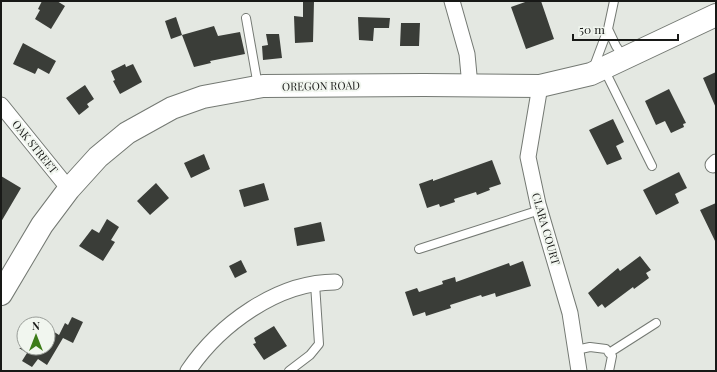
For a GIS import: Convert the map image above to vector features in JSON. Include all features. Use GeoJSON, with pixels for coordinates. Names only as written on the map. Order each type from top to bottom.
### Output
{"type":"FeatureCollection","features":[{"type":"Feature","properties":{"kind":"street"},"geometry":{"type":"LineString","coordinates":[[452,1],[467,54],[470,86]]}},
{"type":"Feature","properties":{"kind":"street","name":"OREGON ROAD"},"geometry":{"type":"LineString","coordinates":[[1,294],[42,225],[69,189],[98,157],[127,133],[172,108],[203,97],[258,87],[540,86],[597,71],[716,15]]}},
{"type":"Feature","properties":{"kind":"street","name":"CLARA COURT"},"geometry":{"type":"LineString","coordinates":[[540,86],[528,157],[540,210],[570,313],[578,371]]}},
{"type":"Feature","properties":{"kind":"street","name":"OAK STREET"},"geometry":{"type":"LineString","coordinates":[[1,105],[69,189]]}},
{"type":"Feature","properties":{"kind":"street"},"geometry":{"type":"LineString","coordinates":[[188,371],[202,351],[230,324],[273,296],[315,284],[334,282]]}},
{"type":"Feature","properties":{"kind":"lane"},"geometry":{"type":"LineString","coordinates":[[614,1],[597,71],[652,166]]}},
{"type":"Feature","properties":{"kind":"lane"},"geometry":{"type":"LineString","coordinates":[[246,18],[258,87]]}},
{"type":"Feature","properties":{"kind":"lane"},"geometry":{"type":"LineString","coordinates":[[608,29],[616,46],[625,59]]}},
{"type":"Feature","properties":{"kind":"lane"},"geometry":{"type":"LineString","coordinates":[[419,249],[540,210]]}},
{"type":"Feature","properties":{"kind":"lane"},"geometry":{"type":"LineString","coordinates":[[289,371],[310,355],[319,344],[315,284]]}},
{"type":"Feature","properties":{"kind":"lane"},"geometry":{"type":"LineString","coordinates":[[609,353],[656,323]]}},
{"type":"Feature","properties":{"kind":"lane"},"geometry":{"type":"LineString","coordinates":[[576,350],[590,347],[606,349],[612,356],[610,371]]}},
{"type":"Feature","properties":{"kind":"building"},"geometry":{"type":"Polygon","coordinates":[[[42,1],[57,1],[65,6],[51,29],[35,19],[40,10],[38,9],[42,1]]]}},
{"type":"Feature","properties":{"kind":"building"},"geometry":{"type":"Polygon","coordinates":[[[303,1],[314,1],[313,42],[295,43],[294,16],[303,17],[303,1]]]}},
{"type":"Feature","properties":{"kind":"building"},"geometry":{"type":"Polygon","coordinates":[[[528,1],[541,1],[554,39],[526,49],[511,7],[528,1]]]}},
{"type":"Feature","properties":{"kind":"building"},"geometry":{"type":"Polygon","coordinates":[[[176,17],[182,35],[171,39],[165,21],[176,17]]]}},
{"type":"Feature","properties":{"kind":"building"},"geometry":{"type":"Polygon","coordinates":[[[358,17],[390,18],[389,28],[374,28],[373,41],[359,40],[358,17]]]}},
{"type":"Feature","properties":{"kind":"building"},"geometry":{"type":"Polygon","coordinates":[[[401,23],[420,23],[419,46],[400,46],[401,23]]]}},
{"type":"Feature","properties":{"kind":"building"},"geometry":{"type":"Polygon","coordinates":[[[214,26],[218,36],[240,32],[245,54],[210,61],[211,63],[194,67],[182,35],[214,26]]]}},
{"type":"Feature","properties":{"kind":"building"},"geometry":{"type":"Polygon","coordinates":[[[266,34],[279,34],[282,58],[263,60],[262,46],[268,45],[266,34]]]}},
{"type":"Feature","properties":{"kind":"building"},"geometry":{"type":"Polygon","coordinates":[[[23,43],[56,61],[49,74],[38,68],[35,74],[13,64],[23,43]]]}},
{"type":"Feature","properties":{"kind":"building"},"geometry":{"type":"Polygon","coordinates":[[[125,64],[126,67],[133,64],[142,82],[120,94],[113,81],[115,80],[111,71],[125,64]]]}},
{"type":"Feature","properties":{"kind":"building"},"geometry":{"type":"Polygon","coordinates":[[[716,72],[716,108],[703,78],[716,72]]]}},
{"type":"Feature","properties":{"kind":"building"},"geometry":{"type":"Polygon","coordinates":[[[85,85],[94,99],[87,104],[89,107],[79,115],[66,98],[85,85]]]}},
{"type":"Feature","properties":{"kind":"building"},"geometry":{"type":"Polygon","coordinates":[[[669,89],[686,123],[683,124],[684,127],[671,133],[665,121],[656,125],[645,101],[669,89]]]}},
{"type":"Feature","properties":{"kind":"building"},"geometry":{"type":"Polygon","coordinates":[[[613,119],[624,142],[616,146],[622,159],[607,165],[589,130],[613,119]]]}},
{"type":"Feature","properties":{"kind":"building"},"geometry":{"type":"Polygon","coordinates":[[[204,154],[210,169],[191,178],[184,163],[204,154]]]}},
{"type":"Feature","properties":{"kind":"building"},"geometry":{"type":"Polygon","coordinates":[[[492,160],[501,184],[489,188],[490,190],[477,195],[476,192],[454,199],[455,202],[440,207],[439,204],[427,208],[419,184],[433,179],[433,181],[492,160]]]}},
{"type":"Feature","properties":{"kind":"building"},"geometry":{"type":"Polygon","coordinates":[[[679,172],[687,188],[675,194],[679,203],[656,215],[643,190],[679,172]]]}},
{"type":"Feature","properties":{"kind":"building"},"geometry":{"type":"Polygon","coordinates":[[[1,176],[21,188],[1,222],[1,176]]]}},
{"type":"Feature","properties":{"kind":"building"},"geometry":{"type":"Polygon","coordinates":[[[156,183],[169,198],[150,215],[137,201],[156,183]]]}},
{"type":"Feature","properties":{"kind":"building"},"geometry":{"type":"Polygon","coordinates":[[[264,183],[269,200],[244,207],[239,190],[264,183]]]}},
{"type":"Feature","properties":{"kind":"building"},"geometry":{"type":"Polygon","coordinates":[[[716,203],[716,243],[700,210],[716,203]]]}},
{"type":"Feature","properties":{"kind":"building"},"geometry":{"type":"Polygon","coordinates":[[[107,219],[119,227],[111,240],[115,242],[103,261],[79,246],[92,229],[99,233],[107,219]]]}},
{"type":"Feature","properties":{"kind":"building"},"geometry":{"type":"Polygon","coordinates":[[[321,222],[325,241],[297,246],[294,228],[321,222]]]}},
{"type":"Feature","properties":{"kind":"building"},"geometry":{"type":"Polygon","coordinates":[[[640,256],[651,270],[646,273],[649,278],[634,289],[633,287],[605,308],[602,304],[598,307],[588,293],[618,268],[620,271],[640,256]]]}},
{"type":"Feature","properties":{"kind":"building"},"geometry":{"type":"Polygon","coordinates":[[[241,260],[247,272],[235,278],[229,266],[241,260]]]}},
{"type":"Feature","properties":{"kind":"building"},"geometry":{"type":"Polygon","coordinates":[[[523,261],[531,286],[496,297],[495,293],[482,297],[481,295],[450,305],[451,308],[426,316],[425,312],[413,316],[405,292],[417,288],[419,292],[443,284],[442,281],[455,277],[456,282],[509,263],[510,266],[523,261]]]}},
{"type":"Feature","properties":{"kind":"building"},"geometry":{"type":"Polygon","coordinates":[[[72,317],[83,322],[73,343],[63,338],[56,350],[56,333],[59,335],[65,323],[68,325],[72,317]]]}},
{"type":"Feature","properties":{"kind":"building"},"geometry":{"type":"Polygon","coordinates":[[[274,326],[287,346],[264,360],[253,344],[256,343],[254,338],[274,326]]]}},
{"type":"Feature","properties":{"kind":"building"},"geometry":{"type":"Polygon","coordinates":[[[25,356],[52,356],[47,365],[38,359],[32,367],[22,361],[25,356]]]}}]}
